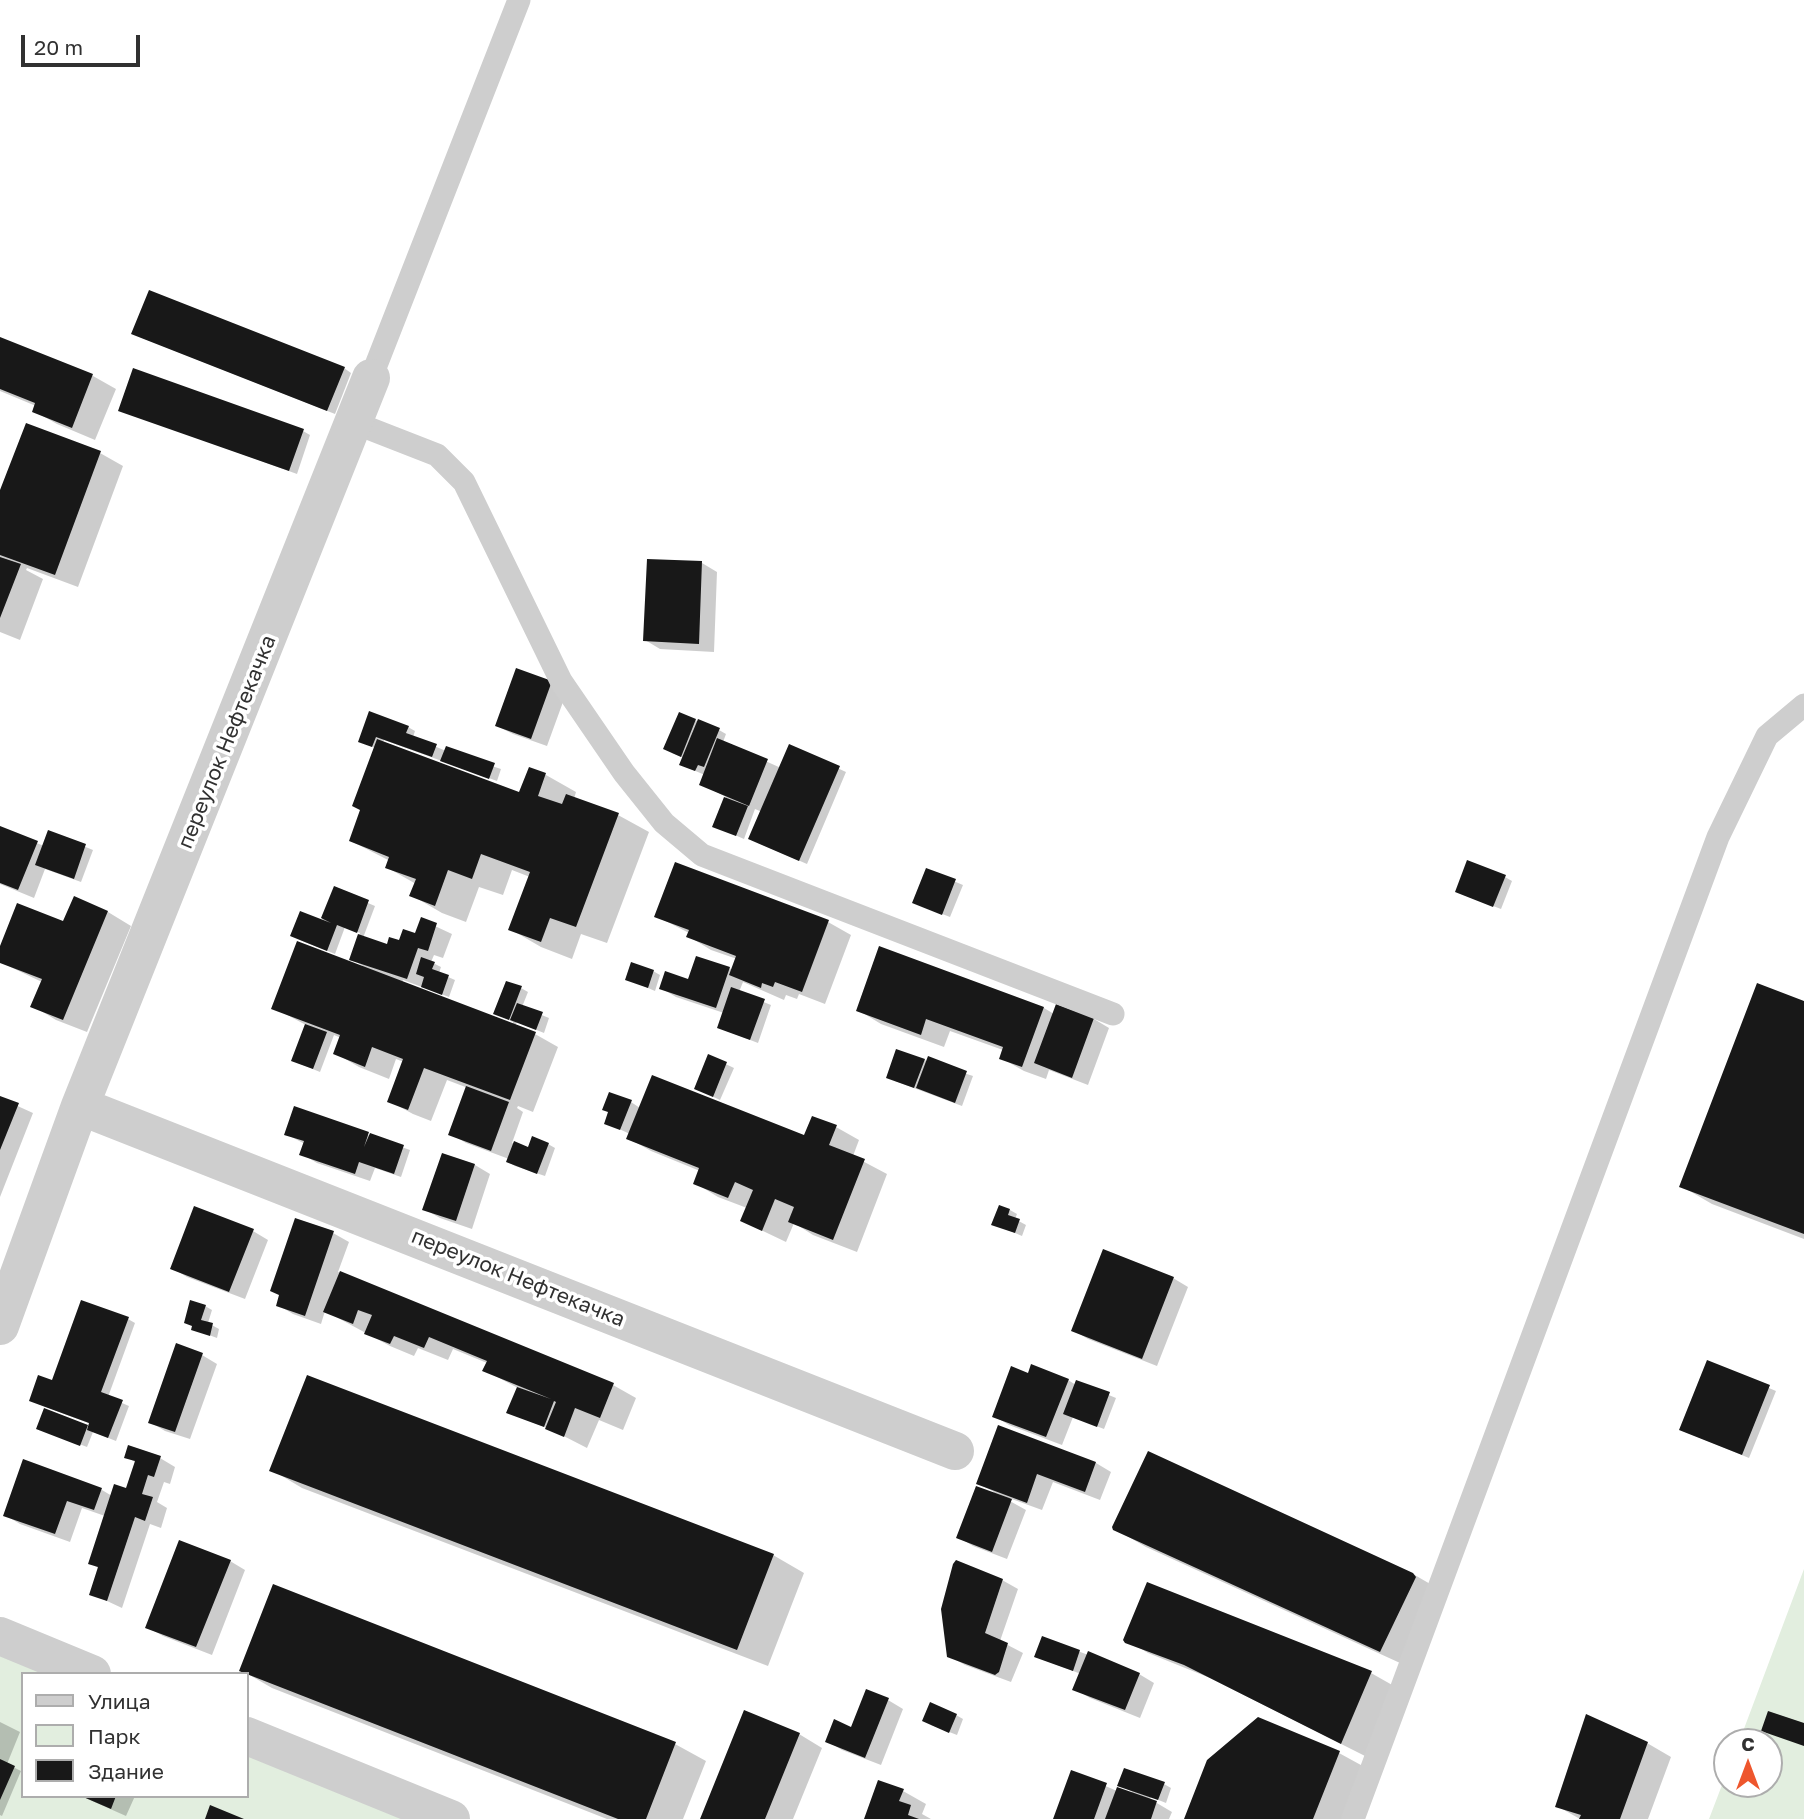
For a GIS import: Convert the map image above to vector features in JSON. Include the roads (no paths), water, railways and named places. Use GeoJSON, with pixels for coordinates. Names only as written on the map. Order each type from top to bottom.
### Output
{"type":"FeatureCollection","features":[{"type":"Feature","properties":{"kind":"street","name":"переулок Нефтекачка"},"geometry":{"type":"LineString","coordinates":[[0,1326],[80,1106],[371,378]]}},
{"type":"Feature","properties":{"kind":"street","name":"переулок Нефтекачка"},"geometry":{"type":"LineString","coordinates":[[80,1106],[956,1451]]}},
{"type":"Feature","properties":{"kind":"street"},"geometry":{"type":"LineString","coordinates":[[0,1636],[87,1672]]}},
{"type":"Feature","properties":{"kind":"street"},"geometry":{"type":"LineString","coordinates":[[248,1736],[451,1819]]}},
{"type":"Feature","properties":{"kind":"lane"},"geometry":{"type":"LineString","coordinates":[[371,378],[519,0]]}},
{"type":"Feature","properties":{"kind":"lane"},"geometry":{"type":"LineString","coordinates":[[355,423],[437,455],[464,482],[561,681],[624,773],[664,824],[702,855],[1113,1014]]}},
{"type":"Feature","properties":{"kind":"lane"},"geometry":{"type":"LineString","coordinates":[[1353,1819],[1718,837],[1768,736],[1804,705]]}}]}
